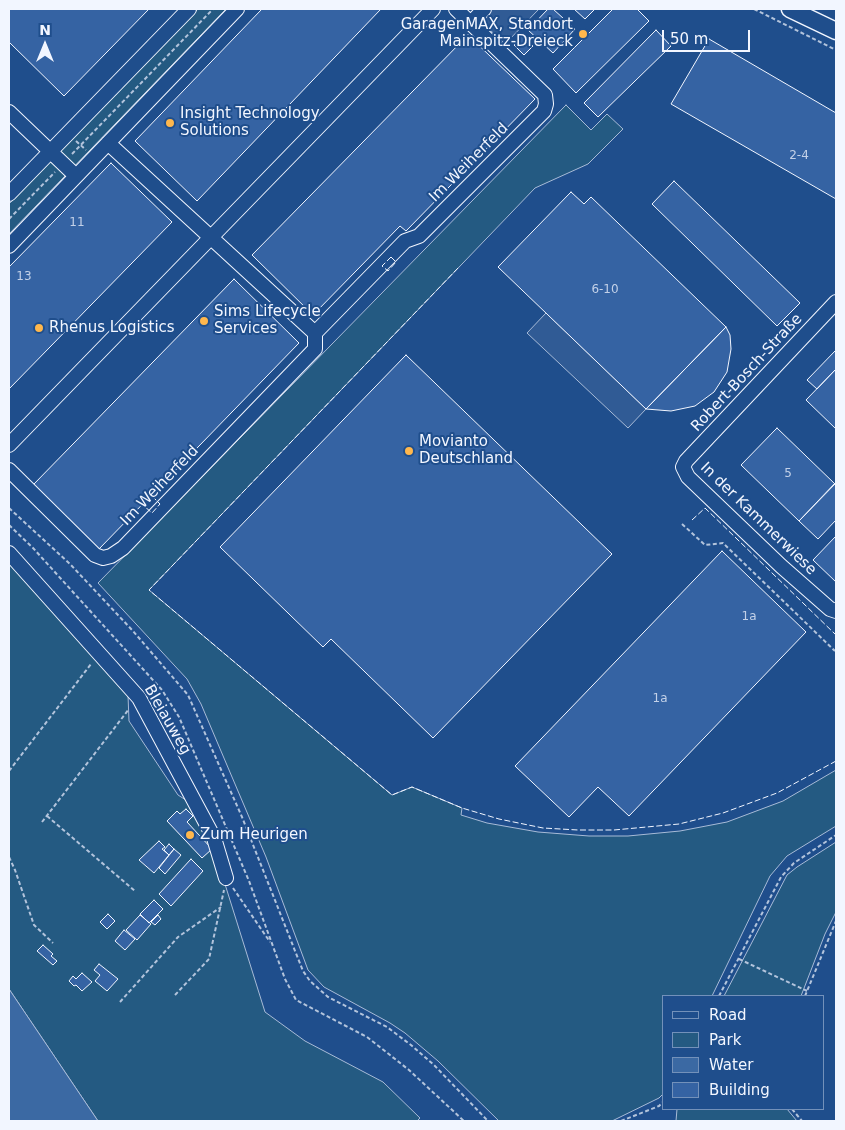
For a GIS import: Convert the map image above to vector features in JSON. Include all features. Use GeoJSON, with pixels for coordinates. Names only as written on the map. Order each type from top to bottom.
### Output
{"type":"FeatureCollection","features":[{"type":"Feature","properties":{"kind":"main road"},"geometry":{"type":"LineString","coordinates":[[790,9],[836,32]]}},
{"type":"Feature","properties":{"kind":"street"},"geometry":{"type":"LineString","coordinates":[[9,194],[189,9]]}},
{"type":"Feature","properties":{"kind":"street"},"geometry":{"type":"LineString","coordinates":[[9,246],[237,9]]}},
{"type":"Feature","properties":{"kind":"street"},"geometry":{"type":"LineString","coordinates":[[9,445],[433,9]]}},
{"type":"Feature","properties":{"kind":"street","name":"Im Weiherfeld"},"geometry":{"type":"LineString","coordinates":[[9,470],[95,555],[103,558],[123,548],[314,349],[314,333],[405,241],[419,236],[544,111],[546,104],[545,95],[456,9]]}},
{"type":"Feature","properties":{"kind":"street"},"geometry":{"type":"LineString","coordinates":[[471,23],[484,9]]}},
{"type":"Feature","properties":{"kind":"street"},"geometry":{"type":"LineString","coordinates":[[9,112],[76,176]]}},
{"type":"Feature","properties":{"kind":"street"},"geometry":{"type":"LineString","coordinates":[[108,143],[314,333]]}},
{"type":"Feature","properties":{"kind":"street","name":"Robert-Bosch-Straße"},"geometry":{"type":"LineString","coordinates":[[683,467],[836,302]]}},
{"type":"Feature","properties":{"kind":"street","name":"In der Kammerwiese"},"geometry":{"type":"LineString","coordinates":[[683,467],[688,477],[781,566],[830,609],[836,611]]}},
{"type":"Feature","properties":{"kind":"street","name":"Bleiauweg"},"geometry":{"type":"LineString","coordinates":[[9,553],[139,698],[214,838],[226,878]]}},
{"type":"Feature","properties":{"kind":"path"},"geometry":{"type":"LineString","coordinates":[[67,159],[213,9]]}},
{"type":"Feature","properties":{"kind":"path"},"geometry":{"type":"LineString","coordinates":[[754,9],[836,50]]}},
{"type":"Feature","properties":{"kind":"path"},"geometry":{"type":"LineString","coordinates":[[72,138],[88,151]]}},
{"type":"Feature","properties":{"kind":"path"},"geometry":{"type":"LineString","coordinates":[[9,219],[56,170]]}},
{"type":"Feature","properties":{"kind":"path"},"geometry":{"type":"LineString","coordinates":[[9,508],[76,571],[133,631],[188,695],[242,817],[303,971],[310,980],[328,997],[387,1027],[411,1045],[434,1065],[488,1121]]}},
{"type":"Feature","properties":{"kind":"path"},"geometry":{"type":"LineString","coordinates":[[682,524],[705,545],[723,543],[835,651]]}},
{"type":"Feature","properties":{"kind":"path"},"geometry":{"type":"LineString","coordinates":[[9,525],[33,548],[162,690],[179,717],[249,881],[285,979],[296,1000],[367,1037],[409,1070],[464,1121]]}},
{"type":"Feature","properties":{"kind":"path"},"geometry":{"type":"LineString","coordinates":[[9,771],[99,654]]}},
{"type":"Feature","properties":{"kind":"path"},"geometry":{"type":"LineString","coordinates":[[42,822],[139,698]]}},
{"type":"Feature","properties":{"kind":"path"},"geometry":{"type":"LineString","coordinates":[[47,816],[135,891]]}},
{"type":"Feature","properties":{"kind":"path"},"geometry":{"type":"LineString","coordinates":[[720,995],[781,877],[794,863],[836,835]]}},
{"type":"Feature","properties":{"kind":"path"},"geometry":{"type":"LineString","coordinates":[[9,857],[34,925],[53,943]]}},
{"type":"Feature","properties":{"kind":"path"},"geometry":{"type":"LineString","coordinates":[[226,878],[272,944]]}},
{"type":"Feature","properties":{"kind":"path"},"geometry":{"type":"LineString","coordinates":[[174,995],[209,959],[226,878]]}},
{"type":"Feature","properties":{"kind":"path"},"geometry":{"type":"LineString","coordinates":[[120,1002],[178,937],[221,907]]}},
{"type":"Feature","properties":{"kind":"path"},"geometry":{"type":"LineString","coordinates":[[805,995],[836,922]]}},
{"type":"Feature","properties":{"kind":"path"},"geometry":{"type":"LineString","coordinates":[[738,959],[807,990]]}},
{"type":"Feature","properties":{"kind":"path"},"geometry":{"type":"LineString","coordinates":[[621,1121],[659,1106],[662,1103]]}},
{"type":"Feature","properties":{"kind":"path"},"geometry":{"type":"LineString","coordinates":[[793,1110],[802,1121]]}},
{"type":"Feature","properties":{"kind":"green space"},"geometry":{"type":"Polygon","coordinates":[[[198,9],[226,9],[9,234],[9,204],[198,9]]]}},
{"type":"Feature","properties":{"kind":"green space"},"geometry":{"type":"Polygon","coordinates":[[[566,105],[591,130],[607,114],[623,129],[588,164],[535,188],[149,590],[392,795],[412,787],[462,808],[461,815],[487,823],[538,832],[589,836],[628,836],[680,831],[727,822],[783,801],[836,770],[836,826],[787,856],[770,876],[712,995],[662,995],[662,1095],[659,1098],[612,1121],[499,1121],[438,1061],[405,1033],[324,987],[308,970],[266,857],[201,704],[187,679],[98,583],[566,105]]]}},
{"type":"Feature","properties":{"kind":"green space"},"geometry":{"type":"Polygon","coordinates":[[[9,559],[128,695],[129,721],[178,795],[189,802],[214,849],[265,1012],[305,1041],[383,1082],[420,1118],[417,1121],[98,1121],[9,989],[9,559]]]}},
{"type":"Feature","properties":{"kind":"green space"},"geometry":{"type":"Polygon","coordinates":[[[836,842],[836,912],[825,934],[801,995],[725,995],[787,875],[836,842]]]}},
{"type":"Feature","properties":{"kind":"green space"},"geometry":{"type":"Polygon","coordinates":[[[677,1110],[788,1110],[797,1121],[676,1121],[677,1110]]]}},
{"type":"Feature","properties":{"kind":"shaded area"},"geometry":{"type":"Polygon","coordinates":[[[476,9],[539,9],[505,44],[472,13],[476,9]]]}},
{"type":"Feature","properties":{"kind":"shaded area"},"geometry":{"type":"Polygon","coordinates":[[[546,313],[646,409],[628,428],[527,333],[546,313]]]}},
{"type":"Feature","properties":{"kind":"water"},"geometry":{"type":"Polygon","coordinates":[[[9,989],[98,1121],[9,1121],[9,989]]]}},
{"type":"Feature","properties":{"kind":"building"},"geometry":{"type":"Polygon","coordinates":[[[9,9],[149,9],[64,96],[9,42],[9,9]]]}},
{"type":"Feature","properties":{"kind":"building"},"geometry":{"type":"Polygon","coordinates":[[[262,9],[381,9],[197,201],[135,141],[262,9]]]}},
{"type":"Feature","properties":{"kind":"building"},"geometry":{"type":"Polygon","coordinates":[[[548,9],[553,9],[575,29],[553,53],[528,30],[548,9]]]}},
{"type":"Feature","properties":{"kind":"building"},"geometry":{"type":"Polygon","coordinates":[[[574,9],[595,9],[585,19],[574,9]]]}},
{"type":"Feature","properties":{"kind":"building"},"geometry":{"type":"Polygon","coordinates":[[[613,9],[637,9],[649,21],[576,93],[553,69],[613,9]]]}},
{"type":"Feature","properties":{"kind":"building"},"geometry":{"type":"Polygon","coordinates":[[[656,30],[671,46],[598,117],[584,103],[656,30]]]}},
{"type":"Feature","properties":{"kind":"building"},"geometry":{"type":"Polygon","coordinates":[[[468,35],[535,99],[406,231],[400,226],[313,315],[252,255],[468,35]]]}},
{"type":"Feature","properties":{"kind":"building"},"geometry":{"type":"Polygon","coordinates":[[[522,36],[533,46],[524,55],[514,45],[522,36]]]}},
{"type":"Feature","properties":{"kind":"building"},"geometry":{"type":"Polygon","coordinates":[[[709,39],[836,113],[836,199],[671,104],[709,39]]]}},
{"type":"Feature","properties":{"kind":"building","name":"Rhenus Logistics"},"geometry":{"type":"Polygon","coordinates":[[[111,163],[172,222],[9,389],[9,267],[111,163]]]}},
{"type":"Feature","properties":{"kind":"building"},"geometry":{"type":"Polygon","coordinates":[[[674,181],[800,303],[777,326],[652,204],[674,181]]]}},
{"type":"Feature","properties":{"kind":"building"},"geometry":{"type":"Polygon","coordinates":[[[571,192],[584,204],[591,197],[726,327],[646,409],[498,267],[571,192]]]}},
{"type":"Feature","properties":{"kind":"building"},"geometry":{"type":"Polygon","coordinates":[[[234,279],[299,343],[99,549],[33,485],[234,279]]]}},
{"type":"Feature","properties":{"kind":"building"},"geometry":{"type":"Polygon","coordinates":[[[726,327],[730,335],[731,349],[727,372],[714,392],[695,406],[671,411],[646,409],[726,327]]]}},
{"type":"Feature","properties":{"kind":"building"},"geometry":{"type":"Polygon","coordinates":[[[836,350],[836,369],[817,389],[807,380],[836,350]]]}},
{"type":"Feature","properties":{"kind":"building","name":"Movianto Deutschland"},"geometry":{"type":"Polygon","coordinates":[[[406,355],[612,554],[433,738],[331,639],[323,647],[220,547],[406,355]]]}},
{"type":"Feature","properties":{"kind":"building"},"geometry":{"type":"Polygon","coordinates":[[[836,369],[836,429],[806,400],[836,369]]]}},
{"type":"Feature","properties":{"kind":"building"},"geometry":{"type":"Polygon","coordinates":[[[777,428],[835,484],[799,521],[741,465],[777,428]]]}},
{"type":"Feature","properties":{"kind":"building"},"geometry":{"type":"Polygon","coordinates":[[[836,482],[836,520],[818,539],[799,521],[836,482]]]}},
{"type":"Feature","properties":{"kind":"building"},"geometry":{"type":"Polygon","coordinates":[[[836,536],[836,582],[813,560],[836,536]]]}},
{"type":"Feature","properties":{"kind":"building"},"geometry":{"type":"Polygon","coordinates":[[[722,551],[806,632],[629,816],[598,787],[569,817],[515,766],[722,551]]]}},
{"type":"Feature","properties":{"kind":"building","name":"Zum Heurigen"},"geometry":{"type":"Polygon","coordinates":[[[186,809],[193,816],[187,822],[212,849],[202,858],[167,821],[177,811],[180,814],[186,809]]]}},
{"type":"Feature","properties":{"kind":"building"},"geometry":{"type":"Polygon","coordinates":[[[159,841],[165,847],[162,849],[169,855],[154,873],[139,860],[159,841]]]}},
{"type":"Feature","properties":{"kind":"building"},"geometry":{"type":"Polygon","coordinates":[[[169,844],[174,849],[169,855],[164,850],[169,844]]]}},
{"type":"Feature","properties":{"kind":"building"},"geometry":{"type":"Polygon","coordinates":[[[174,849],[181,855],[165,874],[159,868],[174,849]]]}},
{"type":"Feature","properties":{"kind":"building"},"geometry":{"type":"Polygon","coordinates":[[[191,859],[203,871],[171,906],[159,894],[191,859]]]}},
{"type":"Feature","properties":{"kind":"building"},"geometry":{"type":"Polygon","coordinates":[[[154,900],[163,909],[149,923],[140,914],[154,900]]]}},
{"type":"Feature","properties":{"kind":"building"},"geometry":{"type":"Polygon","coordinates":[[[108,914],[115,921],[107,929],[100,922],[108,914]]]}},
{"type":"Feature","properties":{"kind":"building"},"geometry":{"type":"Polygon","coordinates":[[[140,915],[151,924],[137,940],[126,930],[140,915]]]}},
{"type":"Feature","properties":{"kind":"building"},"geometry":{"type":"Polygon","coordinates":[[[158,915],[161,919],[155,925],[151,922],[158,915]]]}},
{"type":"Feature","properties":{"kind":"building"},"geometry":{"type":"Polygon","coordinates":[[[124,930],[135,939],[125,950],[115,941],[124,930]]]}},
{"type":"Feature","properties":{"kind":"building"},"geometry":{"type":"Polygon","coordinates":[[[43,945],[53,954],[51,956],[57,961],[53,965],[37,951],[43,945]]]}},
{"type":"Feature","properties":{"kind":"building"},"geometry":{"type":"Polygon","coordinates":[[[99,964],[118,979],[107,991],[95,981],[100,975],[94,970],[99,964]]]}},
{"type":"Feature","properties":{"kind":"building"},"geometry":{"type":"Polygon","coordinates":[[[82,973],[92,982],[82,991],[69,981],[73,976],[76,979],[82,973]]]}},
{"type":"Feature","properties":{"kind":"fence"},"geometry":{"type":"LineString","coordinates":[[391,257],[396,262],[388,271],[382,266],[391,257]]}},
{"type":"Feature","properties":{"kind":"fence"},"geometry":{"type":"LineString","coordinates":[[458,268],[149,590],[392,795],[412,787],[462,808],[499,819],[543,828],[614,830],[679,824],[723,813],[777,793],[836,761]]}},
{"type":"Feature","properties":{"kind":"fence"},"geometry":{"type":"LineString","coordinates":[[152,496],[160,504],[152,513],[143,505],[152,496]]}},
{"type":"Feature","properties":{"kind":"fence"},"geometry":{"type":"LineString","coordinates":[[692,520],[705,508],[836,635]]}},
{"type":"Feature","properties":{"kind":"place","name":"GaragenMAX, Standort Mainspitz-Dreieck"},"geometry":{"type":"Point","coordinates":[583,34]}},
{"type":"Feature","properties":{"kind":"place","name":"Insight Technology Solutions"},"geometry":{"type":"Point","coordinates":[170,123]}},
{"type":"Feature","properties":{"kind":"place","name":"Sims Lifecycle Services"},"geometry":{"type":"Point","coordinates":[204,321]}},
{"type":"Feature","properties":{"kind":"place","name":"Rhenus Logistics"},"geometry":{"type":"Point","coordinates":[39,328]}},
{"type":"Feature","properties":{"kind":"place","name":"Movianto Deutschland"},"geometry":{"type":"Point","coordinates":[409,451]}},
{"type":"Feature","properties":{"kind":"place","name":"Zum Heurigen"},"geometry":{"type":"Point","coordinates":[190,835]}}]}
